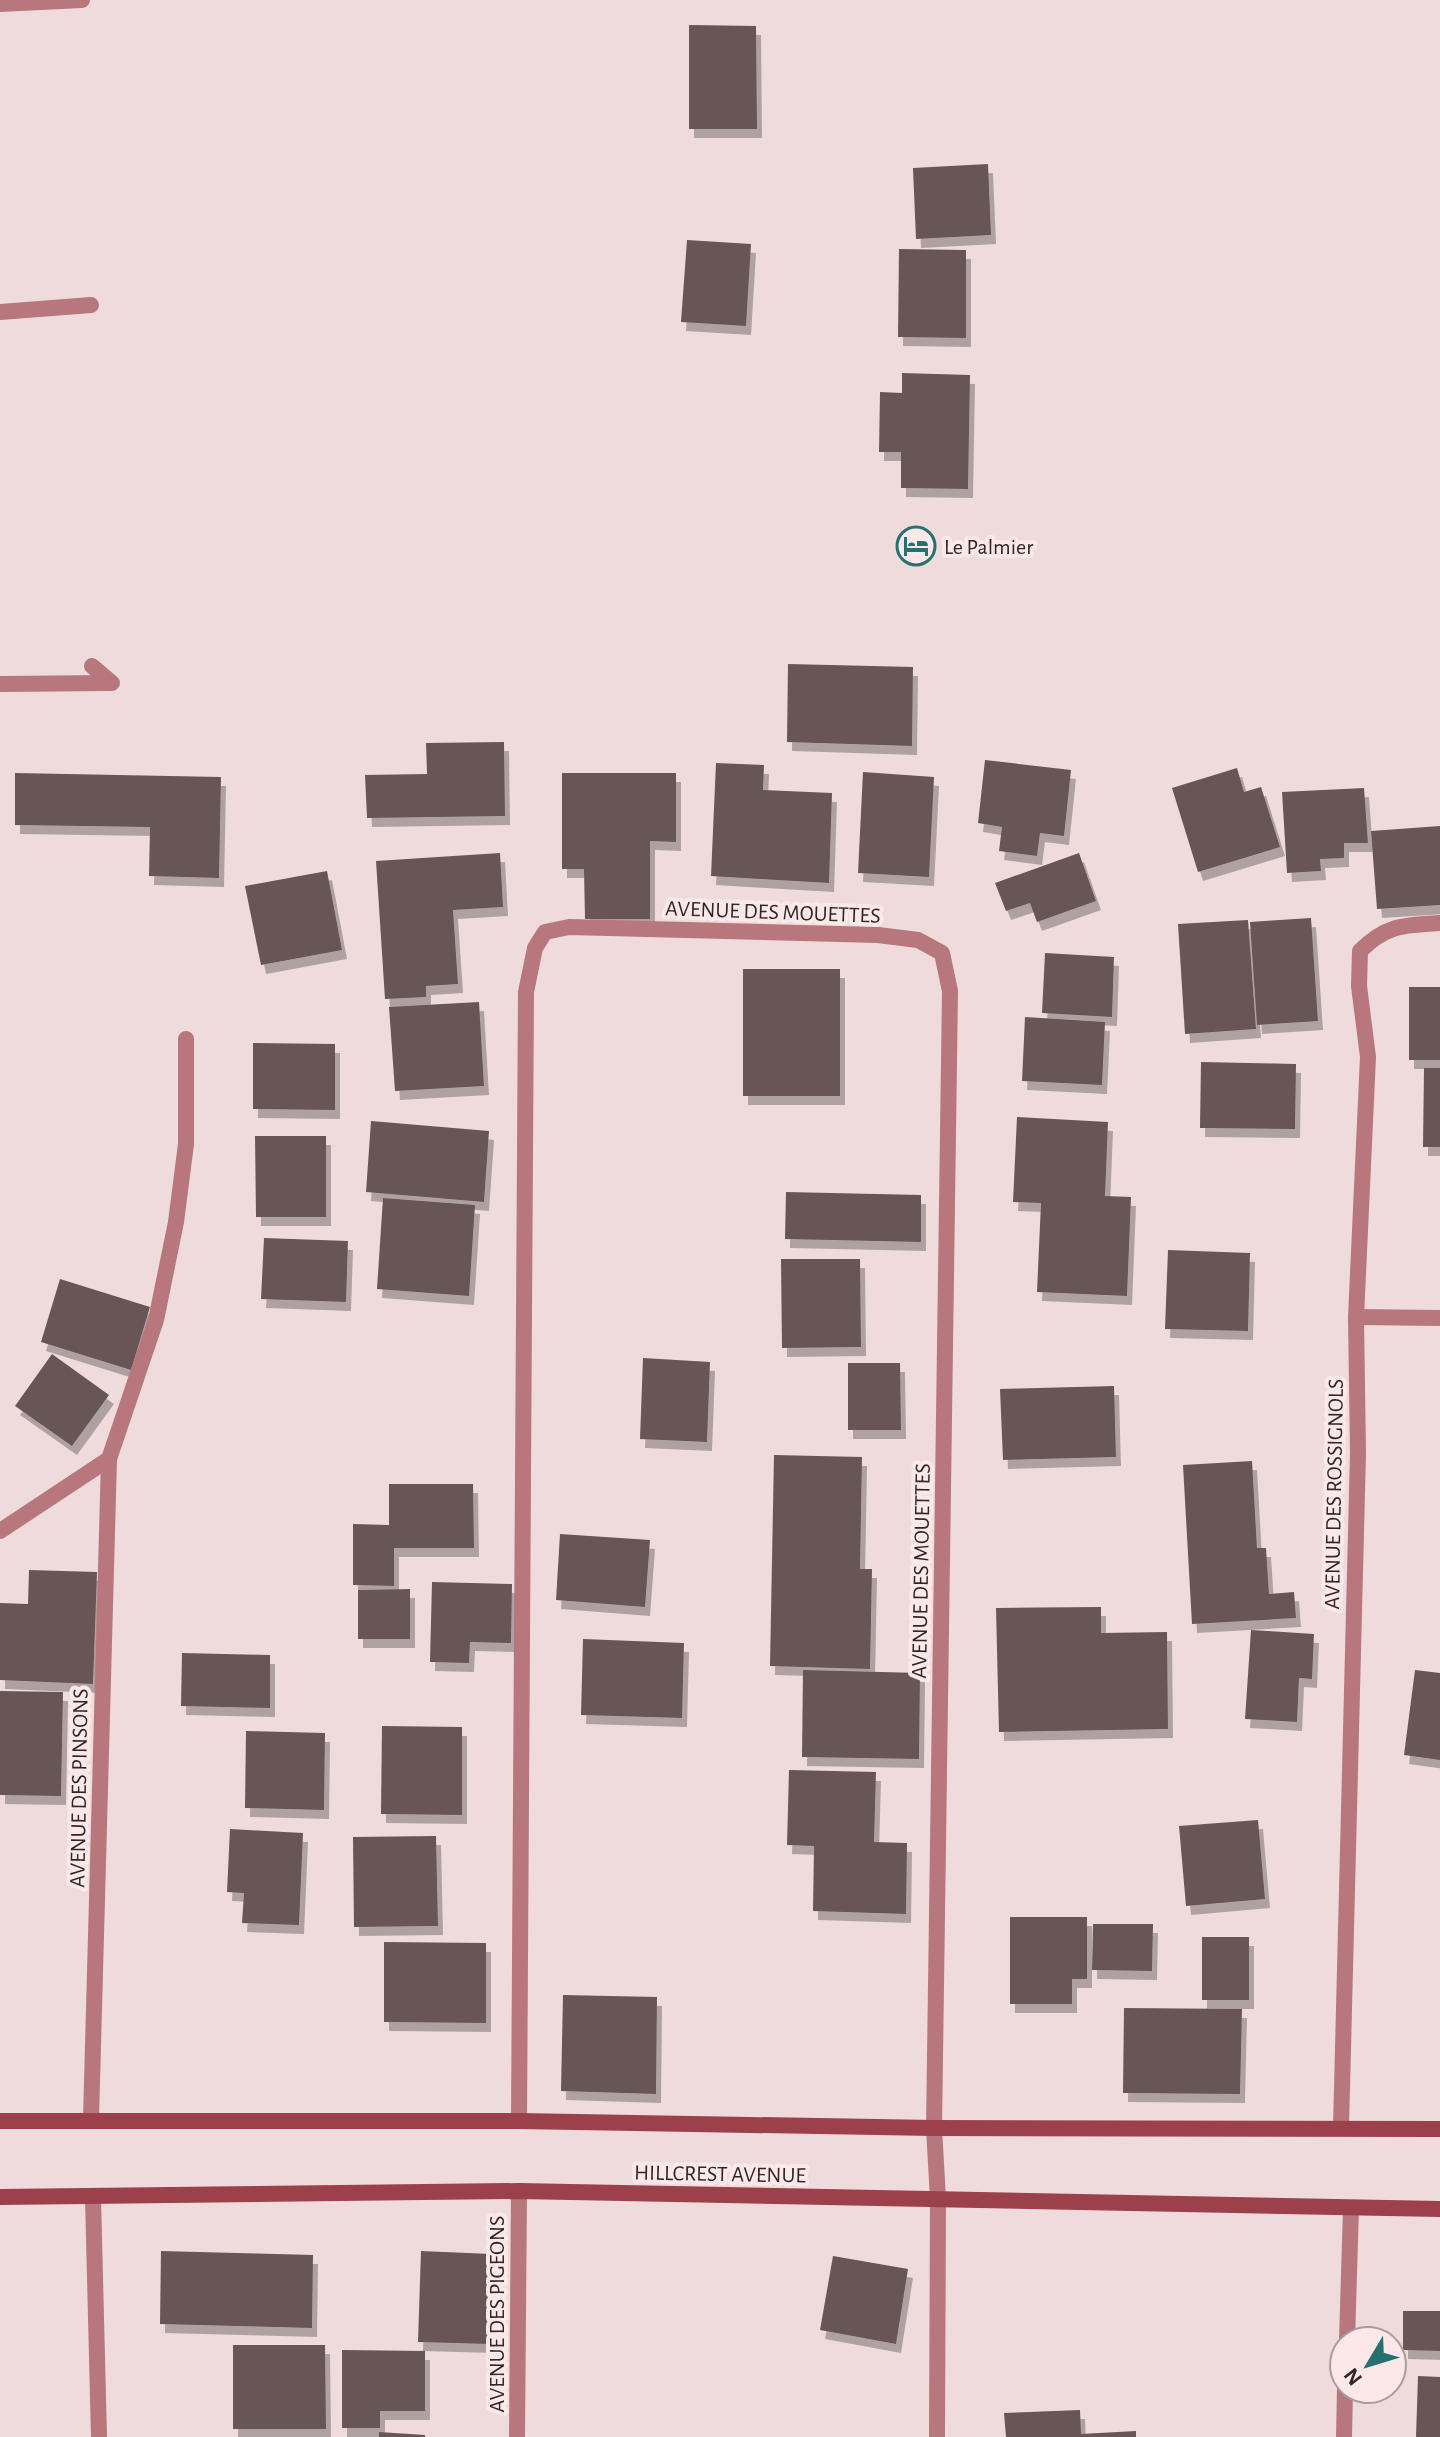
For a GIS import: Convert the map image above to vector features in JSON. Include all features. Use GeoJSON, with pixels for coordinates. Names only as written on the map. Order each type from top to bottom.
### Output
{"type":"FeatureCollection","features":[{"type":"Feature","properties":{"kind":"main road"},"geometry":{"type":"LineString","coordinates":[[0,2121],[519,2121],[934,2128],[1440,2129]]}},
{"type":"Feature","properties":{"kind":"main road","name":"HILLCREST AVENUE"},"geometry":{"type":"LineString","coordinates":[[0,2197],[519,2191],[1440,2209]]}},
{"type":"Feature","properties":{"kind":"street"},"geometry":{"type":"LineString","coordinates":[[0,4],[82,0]]}},
{"type":"Feature","properties":{"kind":"street"},"geometry":{"type":"LineString","coordinates":[[0,312],[91,305]]}},
{"type":"Feature","properties":{"kind":"street"},"geometry":{"type":"LineString","coordinates":[[0,684],[112,683],[92,666]]}},
{"type":"Feature","properties":{"kind":"street","name":"AVENUE DES ROSSIGNOLS"},"geometry":{"type":"LineString","coordinates":[[1341,2128],[1358,1453],[1356,1317],[1368,1057],[1359,986],[1360,951],[1379,932],[1404,925],[1440,923]]}},
{"type":"Feature","properties":{"kind":"street","name":"AVENUE DES MOUETTES"},"geometry":{"type":"LineString","coordinates":[[519,2121],[526,992],[535,948],[545,932],[569,927],[878,935],[918,940],[942,953],[950,991],[934,2128],[938,2199]]}},
{"type":"Feature","properties":{"kind":"street","name":"AVENUE DES PINSONS"},"geometry":{"type":"LineString","coordinates":[[91,2119],[109,1459],[156,1320],[176,1222],[186,1144],[186,1039]]}},
{"type":"Feature","properties":{"kind":"street"},"geometry":{"type":"LineString","coordinates":[[1356,1317],[1440,1318]]}},
{"type":"Feature","properties":{"kind":"street"},"geometry":{"type":"LineString","coordinates":[[0,1531],[109,1459]]}},
{"type":"Feature","properties":{"kind":"street","name":"AVENUE DES PIGEONS"},"geometry":{"type":"LineString","coordinates":[[517,2437],[519,2191]]}},
{"type":"Feature","properties":{"kind":"street"},"geometry":{"type":"LineString","coordinates":[[93,2198],[99,2437]]}},
{"type":"Feature","properties":{"kind":"street"},"geometry":{"type":"LineString","coordinates":[[937,2437],[938,2199]]}},
{"type":"Feature","properties":{"kind":"street"},"geometry":{"type":"LineString","coordinates":[[1347,2325],[1351,2208]]}},
{"type":"Feature","properties":{"kind":"street"},"geometry":{"type":"LineString","coordinates":[[1344,2437],[1345,2405]]}},
{"type":"Feature","properties":{"kind":"building"},"geometry":{"type":"Polygon","coordinates":[[[689,25],[756,26],[757,129],[689,129],[689,25]]]}},
{"type":"Feature","properties":{"kind":"building"},"geometry":{"type":"Polygon","coordinates":[[[988,164],[991,235],[916,239],[913,168],[988,164]]]}},
{"type":"Feature","properties":{"kind":"building"},"geometry":{"type":"Polygon","coordinates":[[[687,240],[751,244],[746,326],[681,322],[687,240]]]}},
{"type":"Feature","properties":{"kind":"building"},"geometry":{"type":"Polygon","coordinates":[[[899,249],[966,250],[966,338],[898,337],[899,249]]]}},
{"type":"Feature","properties":{"kind":"building"},"geometry":{"type":"Polygon","coordinates":[[[902,373],[970,375],[968,489],[901,488],[901,452],[879,452],[880,392],[902,393],[902,373]]]}},
{"type":"Feature","properties":{"kind":"building"},"geometry":{"type":"Polygon","coordinates":[[[788,664],[913,667],[912,746],[787,742],[788,664]]]}},
{"type":"Feature","properties":{"kind":"building"},"geometry":{"type":"Polygon","coordinates":[[[504,742],[505,816],[367,818],[365,775],[427,774],[426,743],[504,742]]]}},
{"type":"Feature","properties":{"kind":"building"},"geometry":{"type":"Polygon","coordinates":[[[985,760],[1071,770],[1064,836],[1040,833],[1037,856],[999,851],[1002,827],[978,823],[985,760]]]}},
{"type":"Feature","properties":{"kind":"building"},"geometry":{"type":"Polygon","coordinates":[[[716,763],[764,765],[763,790],[832,793],[829,883],[711,876],[716,763]]]}},
{"type":"Feature","properties":{"kind":"building"},"geometry":{"type":"Polygon","coordinates":[[[1237,768],[1244,792],[1261,787],[1280,847],[1198,872],[1172,788],[1237,768]]]}},
{"type":"Feature","properties":{"kind":"building"},"geometry":{"type":"Polygon","coordinates":[[[863,772],[934,777],[929,877],[858,873],[863,772]]]}},
{"type":"Feature","properties":{"kind":"building"},"geometry":{"type":"Polygon","coordinates":[[[15,773],[221,777],[219,878],[149,876],[150,827],[15,825],[15,773]]]}},
{"type":"Feature","properties":{"kind":"building"},"geometry":{"type":"Polygon","coordinates":[[[562,773],[676,773],[676,842],[650,841],[650,919],[585,919],[584,869],[562,869],[562,773]]]}},
{"type":"Feature","properties":{"kind":"building"},"geometry":{"type":"Polygon","coordinates":[[[1364,788],[1368,843],[1344,843],[1344,858],[1320,859],[1321,871],[1287,873],[1282,792],[1364,788]]]}},
{"type":"Feature","properties":{"kind":"building"},"geometry":{"type":"Polygon","coordinates":[[[1440,826],[1440,905],[1377,909],[1371,831],[1440,826]]]}},
{"type":"Feature","properties":{"kind":"building"},"geometry":{"type":"Polygon","coordinates":[[[500,853],[503,907],[453,910],[458,984],[426,986],[426,997],[385,999],[376,861],[500,853]]]}},
{"type":"Feature","properties":{"kind":"building"},"geometry":{"type":"Polygon","coordinates":[[[1079,853],[1096,901],[1037,922],[1030,903],[1006,911],[995,883],[1079,853]]]}},
{"type":"Feature","properties":{"kind":"building"},"geometry":{"type":"Polygon","coordinates":[[[327,871],[342,950],[261,965],[245,886],[327,871]]]}},
{"type":"Feature","properties":{"kind":"building"},"geometry":{"type":"Polygon","coordinates":[[[1311,918],[1318,1021],[1257,1025],[1250,922],[1311,918]]]}},
{"type":"Feature","properties":{"kind":"building"},"geometry":{"type":"Polygon","coordinates":[[[1248,920],[1256,1029],[1185,1034],[1178,924],[1248,920]]]}},
{"type":"Feature","properties":{"kind":"building"},"geometry":{"type":"Polygon","coordinates":[[[1045,953],[1114,957],[1112,1017],[1042,1013],[1045,953]]]}},
{"type":"Feature","properties":{"kind":"building"},"geometry":{"type":"Polygon","coordinates":[[[743,969],[840,969],[840,1096],[743,1096],[743,969]]]}},
{"type":"Feature","properties":{"kind":"building"},"geometry":{"type":"Polygon","coordinates":[[[1409,987],[1440,987],[1440,1060],[1409,1060],[1409,987]]]}},
{"type":"Feature","properties":{"kind":"building"},"geometry":{"type":"Polygon","coordinates":[[[479,1002],[484,1086],[395,1091],[389,1007],[479,1002]]]}},
{"type":"Feature","properties":{"kind":"building"},"geometry":{"type":"Polygon","coordinates":[[[1025,1017],[1105,1022],[1102,1085],[1022,1081],[1025,1017]]]}},
{"type":"Feature","properties":{"kind":"building"},"geometry":{"type":"Polygon","coordinates":[[[253,1043],[335,1044],[335,1110],[253,1109],[253,1043]]]}},
{"type":"Feature","properties":{"kind":"building"},"geometry":{"type":"Polygon","coordinates":[[[1201,1062],[1296,1064],[1295,1129],[1200,1128],[1201,1062]]]}},
{"type":"Feature","properties":{"kind":"building"},"geometry":{"type":"Polygon","coordinates":[[[1424,1068],[1440,1068],[1440,1147],[1423,1147],[1424,1068]]]}},
{"type":"Feature","properties":{"kind":"building"},"geometry":{"type":"Polygon","coordinates":[[[1017,1117],[1108,1122],[1105,1196],[1131,1197],[1127,1296],[1037,1292],[1041,1203],[1013,1202],[1017,1117]]]}},
{"type":"Feature","properties":{"kind":"building"},"geometry":{"type":"Polygon","coordinates":[[[371,1121],[489,1131],[484,1202],[366,1192],[371,1121]]]}},
{"type":"Feature","properties":{"kind":"building"},"geometry":{"type":"Polygon","coordinates":[[[255,1136],[326,1136],[326,1217],[256,1217],[255,1136]]]}},
{"type":"Feature","properties":{"kind":"building"},"geometry":{"type":"Polygon","coordinates":[[[786,1192],[921,1195],[921,1242],[785,1239],[786,1192]]]}},
{"type":"Feature","properties":{"kind":"building"},"geometry":{"type":"Polygon","coordinates":[[[383,1198],[475,1205],[469,1296],[377,1289],[383,1198]]]}},
{"type":"Feature","properties":{"kind":"building"},"geometry":{"type":"Polygon","coordinates":[[[264,1238],[348,1241],[346,1302],[261,1299],[264,1238]]]}},
{"type":"Feature","properties":{"kind":"building"},"geometry":{"type":"Polygon","coordinates":[[[1168,1250],[1250,1253],[1248,1331],[1165,1329],[1168,1250]]]}},
{"type":"Feature","properties":{"kind":"building"},"geometry":{"type":"Polygon","coordinates":[[[781,1259],[860,1259],[861,1347],[782,1348],[781,1259]]]}},
{"type":"Feature","properties":{"kind":"building"},"geometry":{"type":"Polygon","coordinates":[[[60,1279],[150,1307],[131,1370],[41,1342],[60,1279]]]}},
{"type":"Feature","properties":{"kind":"building"},"geometry":{"type":"Polygon","coordinates":[[[52,1354],[109,1395],[72,1446],[15,1406],[52,1354]]]}},
{"type":"Feature","properties":{"kind":"building"},"geometry":{"type":"Polygon","coordinates":[[[643,1358],[710,1362],[707,1442],[640,1439],[643,1358]]]}},
{"type":"Feature","properties":{"kind":"building"},"geometry":{"type":"Polygon","coordinates":[[[848,1363],[900,1363],[901,1430],[848,1430],[848,1363]]]}},
{"type":"Feature","properties":{"kind":"building"},"geometry":{"type":"Polygon","coordinates":[[[1114,1386],[1116,1457],[1003,1460],[1000,1389],[1114,1386]]]}},
{"type":"Feature","properties":{"kind":"building"},"geometry":{"type":"Polygon","coordinates":[[[774,1455],[862,1457],[860,1569],[872,1569],[870,1669],[770,1666],[774,1455]]]}},
{"type":"Feature","properties":{"kind":"building"},"geometry":{"type":"Polygon","coordinates":[[[1252,1461],[1257,1548],[1266,1548],[1269,1594],[1294,1592],[1296,1618],[1192,1624],[1183,1465],[1252,1461]]]}},
{"type":"Feature","properties":{"kind":"building"},"geometry":{"type":"Polygon","coordinates":[[[389,1484],[473,1484],[474,1548],[394,1548],[394,1586],[353,1585],[353,1524],[389,1525],[389,1484]]]}},
{"type":"Feature","properties":{"kind":"building"},"geometry":{"type":"Polygon","coordinates":[[[560,1534],[650,1540],[645,1607],[556,1600],[560,1534]]]}},
{"type":"Feature","properties":{"kind":"building"},"geometry":{"type":"Polygon","coordinates":[[[29,1570],[97,1572],[93,1684],[0,1680],[0,1603],[28,1604],[29,1570]]]}},
{"type":"Feature","properties":{"kind":"building"},"geometry":{"type":"Polygon","coordinates":[[[432,1582],[512,1584],[511,1643],[470,1642],[469,1663],[430,1662],[432,1582]]]}},
{"type":"Feature","properties":{"kind":"building"},"geometry":{"type":"Polygon","coordinates":[[[410,1589],[410,1639],[358,1639],[358,1590],[410,1589]]]}},
{"type":"Feature","properties":{"kind":"building"},"geometry":{"type":"Polygon","coordinates":[[[1101,1607],[1101,1633],[1167,1632],[1168,1729],[999,1732],[996,1608],[1101,1607]]]}},
{"type":"Feature","properties":{"kind":"building"},"geometry":{"type":"Polygon","coordinates":[[[1251,1630],[1314,1634],[1312,1679],[1299,1678],[1297,1722],[1245,1719],[1251,1630]]]}},
{"type":"Feature","properties":{"kind":"building"},"geometry":{"type":"Polygon","coordinates":[[[583,1639],[684,1643],[682,1718],[581,1715],[583,1639]]]}},
{"type":"Feature","properties":{"kind":"building"},"geometry":{"type":"Polygon","coordinates":[[[182,1653],[270,1655],[270,1708],[181,1706],[182,1653]]]}},
{"type":"Feature","properties":{"kind":"building"},"geometry":{"type":"Polygon","coordinates":[[[803,1670],[920,1673],[919,1759],[802,1757],[803,1670]]]}},
{"type":"Feature","properties":{"kind":"building"},"geometry":{"type":"Polygon","coordinates":[[[1415,1670],[1440,1673],[1440,1760],[1404,1755],[1415,1670]]]}},
{"type":"Feature","properties":{"kind":"building"},"geometry":{"type":"Polygon","coordinates":[[[0,1691],[63,1692],[61,1796],[0,1795],[0,1691]]]}},
{"type":"Feature","properties":{"kind":"building"},"geometry":{"type":"Polygon","coordinates":[[[382,1726],[462,1727],[462,1815],[381,1814],[382,1726]]]}},
{"type":"Feature","properties":{"kind":"building"},"geometry":{"type":"Polygon","coordinates":[[[246,1731],[325,1733],[324,1810],[245,1808],[246,1731]]]}},
{"type":"Feature","properties":{"kind":"building"},"geometry":{"type":"Polygon","coordinates":[[[789,1770],[876,1772],[874,1842],[907,1843],[906,1914],[813,1911],[814,1846],[787,1845],[789,1770]]]}},
{"type":"Feature","properties":{"kind":"building"},"geometry":{"type":"Polygon","coordinates":[[[1258,1820],[1265,1899],[1186,1906],[1179,1826],[1258,1820]]]}},
{"type":"Feature","properties":{"kind":"building"},"geometry":{"type":"Polygon","coordinates":[[[230,1829],[303,1833],[299,1925],[242,1923],[244,1893],[227,1892],[230,1829]]]}},
{"type":"Feature","properties":{"kind":"building"},"geometry":{"type":"Polygon","coordinates":[[[436,1836],[438,1926],[354,1927],[353,1837],[436,1836]]]}},
{"type":"Feature","properties":{"kind":"building"},"geometry":{"type":"Polygon","coordinates":[[[1010,1917],[1087,1917],[1087,1979],[1072,1979],[1072,2004],[1010,2004],[1010,1917]]]}},
{"type":"Feature","properties":{"kind":"building"},"geometry":{"type":"Polygon","coordinates":[[[1093,1924],[1153,1924],[1152,1971],[1092,1970],[1093,1924]]]}},
{"type":"Feature","properties":{"kind":"building"},"geometry":{"type":"Polygon","coordinates":[[[1202,1937],[1249,1937],[1249,2000],[1202,2000],[1202,1937]]]}},
{"type":"Feature","properties":{"kind":"building"},"geometry":{"type":"Polygon","coordinates":[[[384,1942],[486,1943],[486,2023],[384,2022],[384,1942]]]}},
{"type":"Feature","properties":{"kind":"building"},"geometry":{"type":"Polygon","coordinates":[[[563,1995],[657,1997],[656,2094],[561,2091],[563,1995]]]}},
{"type":"Feature","properties":{"kind":"building"},"geometry":{"type":"Polygon","coordinates":[[[1124,2008],[1242,2009],[1240,2094],[1123,2093],[1124,2008]]]}},
{"type":"Feature","properties":{"kind":"building"},"geometry":{"type":"Polygon","coordinates":[[[161,2251],[313,2255],[312,2328],[160,2324],[161,2251]]]}},
{"type":"Feature","properties":{"kind":"building"},"geometry":{"type":"Polygon","coordinates":[[[421,2251],[491,2254],[489,2344],[418,2342],[421,2251]]]}},
{"type":"Feature","properties":{"kind":"building"},"geometry":{"type":"Polygon","coordinates":[[[833,2256],[908,2269],[896,2344],[820,2330],[833,2256]]]}},
{"type":"Feature","properties":{"kind":"building"},"geometry":{"type":"Polygon","coordinates":[[[1403,2311],[1440,2311],[1440,2351],[1408,2350],[1408,2325],[1403,2325],[1403,2311]]]}},
{"type":"Feature","properties":{"kind":"building"},"geometry":{"type":"Polygon","coordinates":[[[233,2345],[325,2345],[326,2429],[233,2429],[233,2345]]]}},
{"type":"Feature","properties":{"kind":"building"},"geometry":{"type":"Polygon","coordinates":[[[342,2350],[425,2351],[425,2411],[380,2411],[380,2428],[342,2428],[342,2350]]]}},
{"type":"Feature","properties":{"kind":"building"},"geometry":{"type":"Polygon","coordinates":[[[1418,2376],[1440,2377],[1440,2437],[1416,2437],[1418,2376]]]}},
{"type":"Feature","properties":{"kind":"building"},"geometry":{"type":"Polygon","coordinates":[[[1080,2410],[1081,2434],[1136,2431],[1136,2437],[1006,2437],[1004,2413],[1080,2410]]]}},
{"type":"Feature","properties":{"kind":"building"},"geometry":{"type":"Polygon","coordinates":[[[379,2432],[425,2435],[425,2437],[379,2437],[379,2432]]]}},
{"type":"Feature","properties":{"kind":"place","name":"Le Palmier"},"geometry":{"type":"Point","coordinates":[916,546]}}]}
